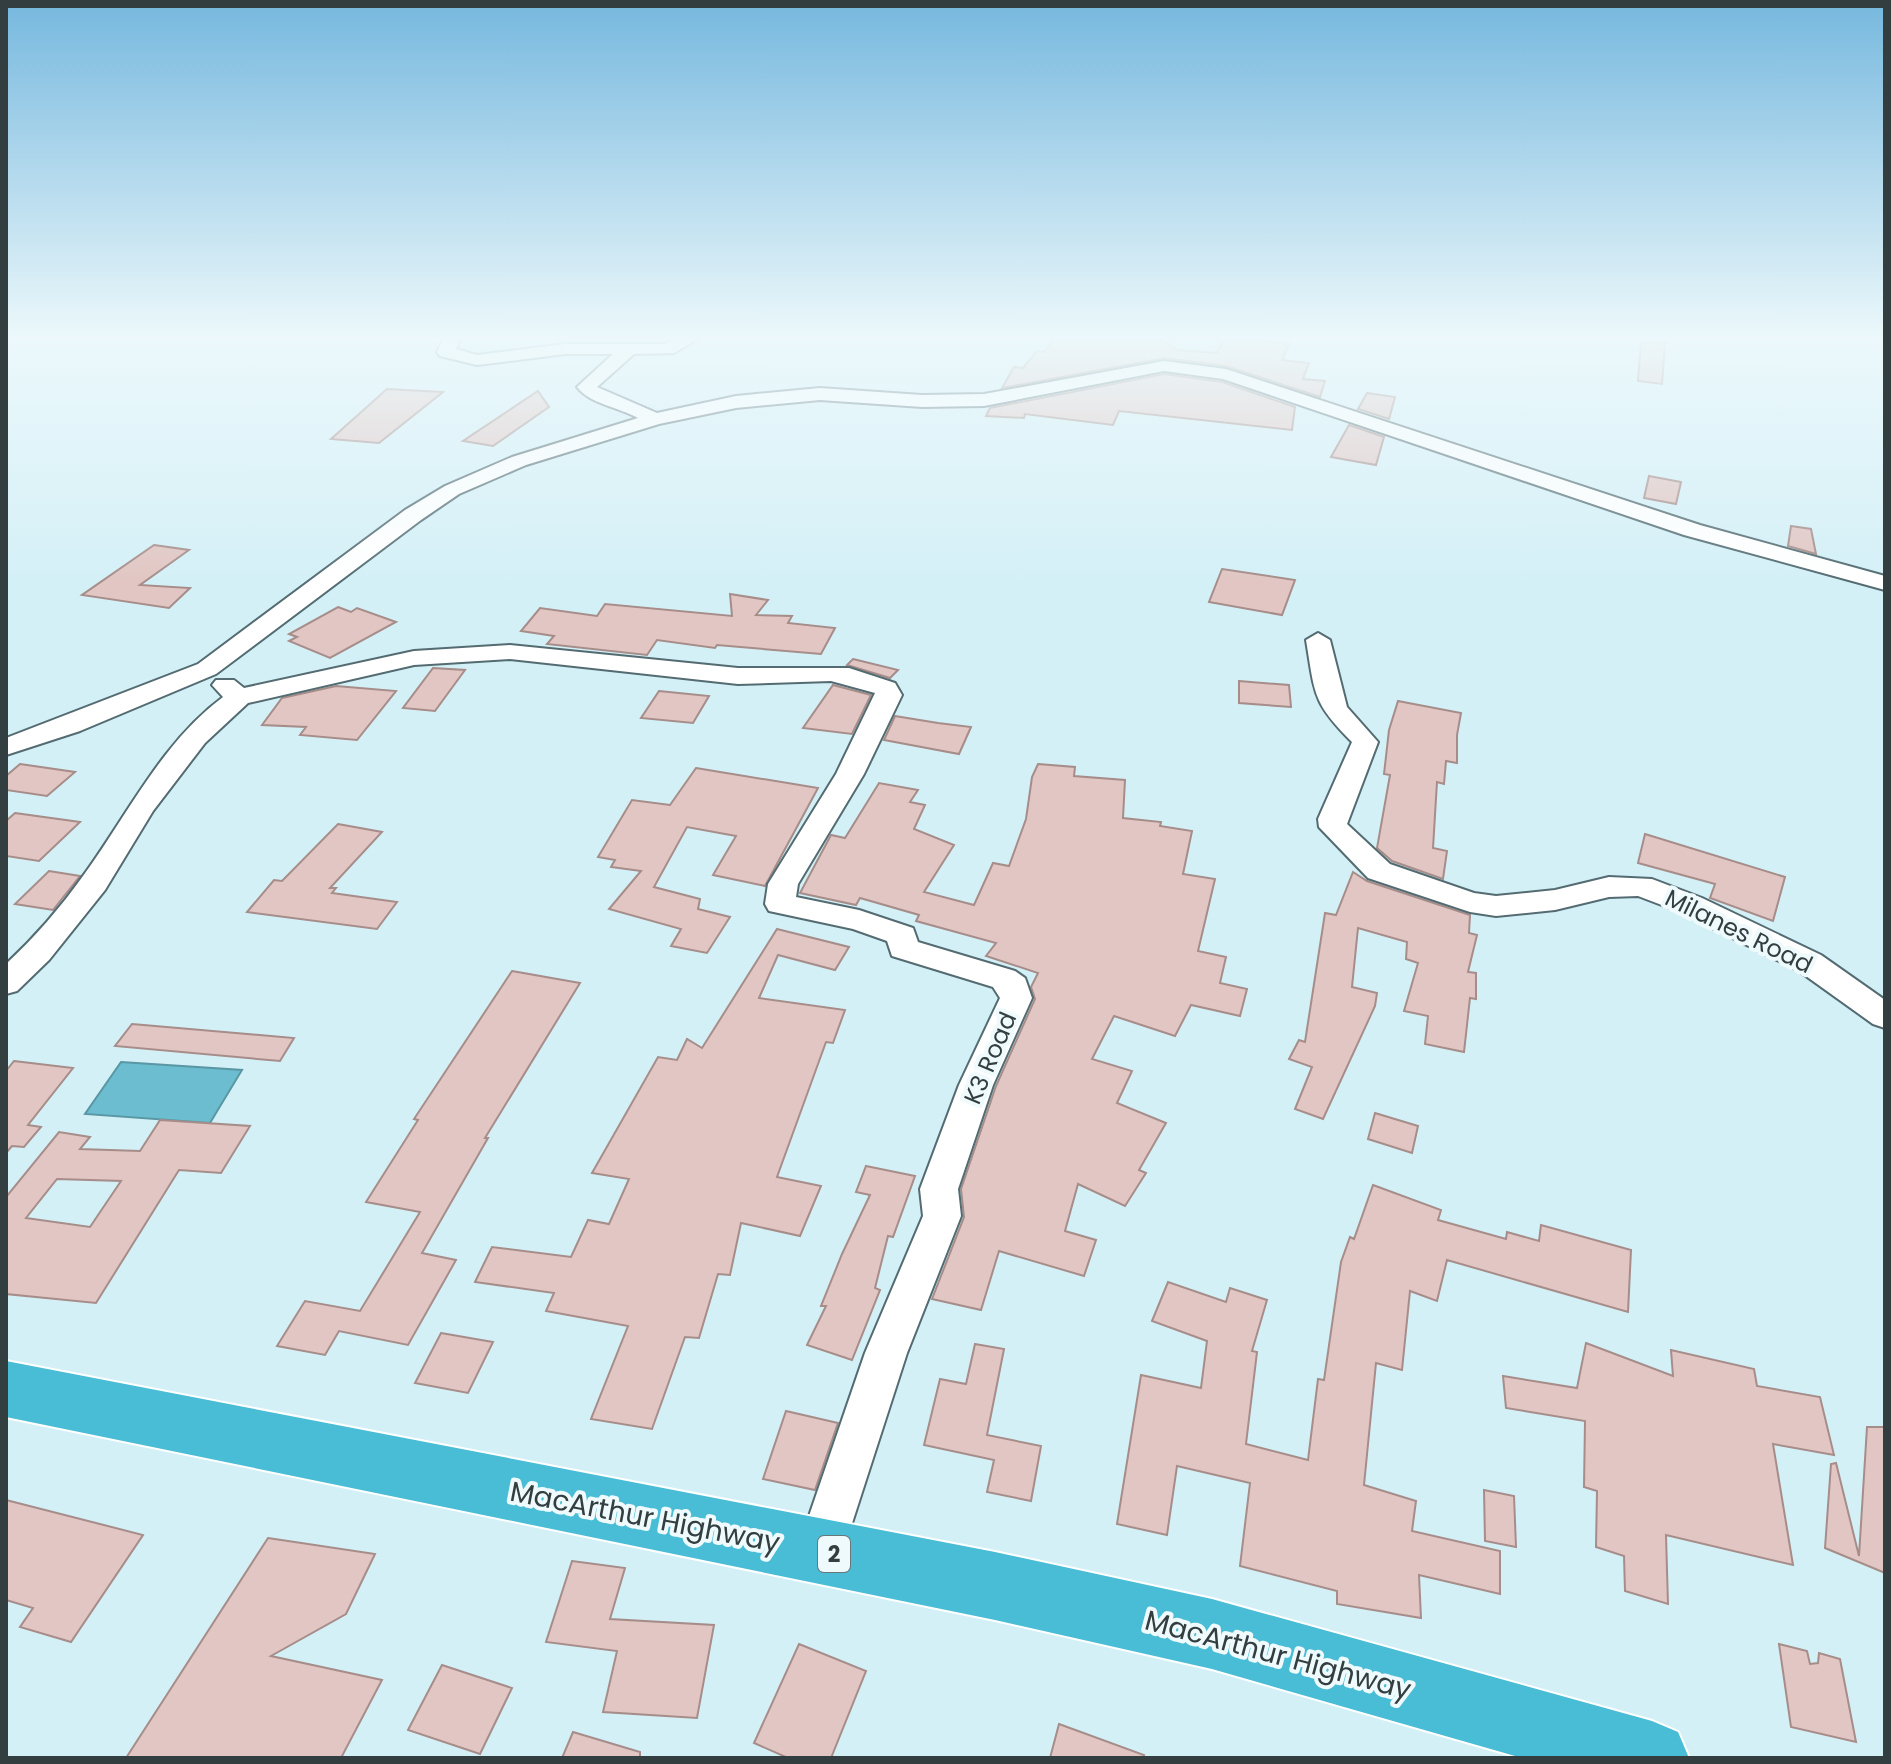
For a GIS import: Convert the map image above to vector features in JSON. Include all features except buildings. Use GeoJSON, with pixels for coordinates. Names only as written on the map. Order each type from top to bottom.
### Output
{"type":"FeatureCollection","features":[{"type":"Feature","properties":{"kind":"highway","name":"MacArthur Highway"},"geometry":{"type":"LineString","coordinates":[[6,1389],[820,1551],[1212,1634],[1652,1758]]}},
{"type":"Feature","properties":{"kind":"street"},"geometry":{"type":"LineString","coordinates":[[6,747],[71,725],[207,669],[322,580],[452,490],[519,461],[663,417]]}},
{"type":"Feature","properties":{"kind":"street"},"geometry":{"type":"LineString","coordinates":[[1355,417],[1692,530],[1885,583]]}},
{"type":"Feature","properties":{"kind":"street","name":"Milanes Road"},"geometry":{"type":"LineString","coordinates":[[1318,640],[1332,704],[1346,725],[1361,733],[1365,742],[1332,819],[1333,827],[1379,871],[1440,894],[1496,906],[1555,900],[1609,887],[1641,886],[1691,905],[1810,963],[1885,1016]]}},
{"type":"Feature","properties":{"kind":"street","name":"K3 Road"},"geometry":{"type":"LineString","coordinates":[[239,697],[414,658],[510,652],[738,676],[775,678],[834,671],[886,688],[889,695],[850,774],[783,884],[780,904],[859,920],[903,935],[903,948],[1004,979],[1014,986],[1016,998],[976,1085],[949,1159],[939,1189],[942,1216],[886,1353],[820,1551]]}},
{"type":"Feature","properties":{"kind":"street"},"geometry":{"type":"LineString","coordinates":[[6,983],[38,952],[94,883],[141,808],[196,737],[219,712],[239,697],[207,669]]}},
{"type":"Feature","properties":{"kind":"water"},"geometry":{"type":"Polygon","coordinates":[[[121,1062],[242,1070],[210,1123],[85,1114],[121,1062]]]}}]}
